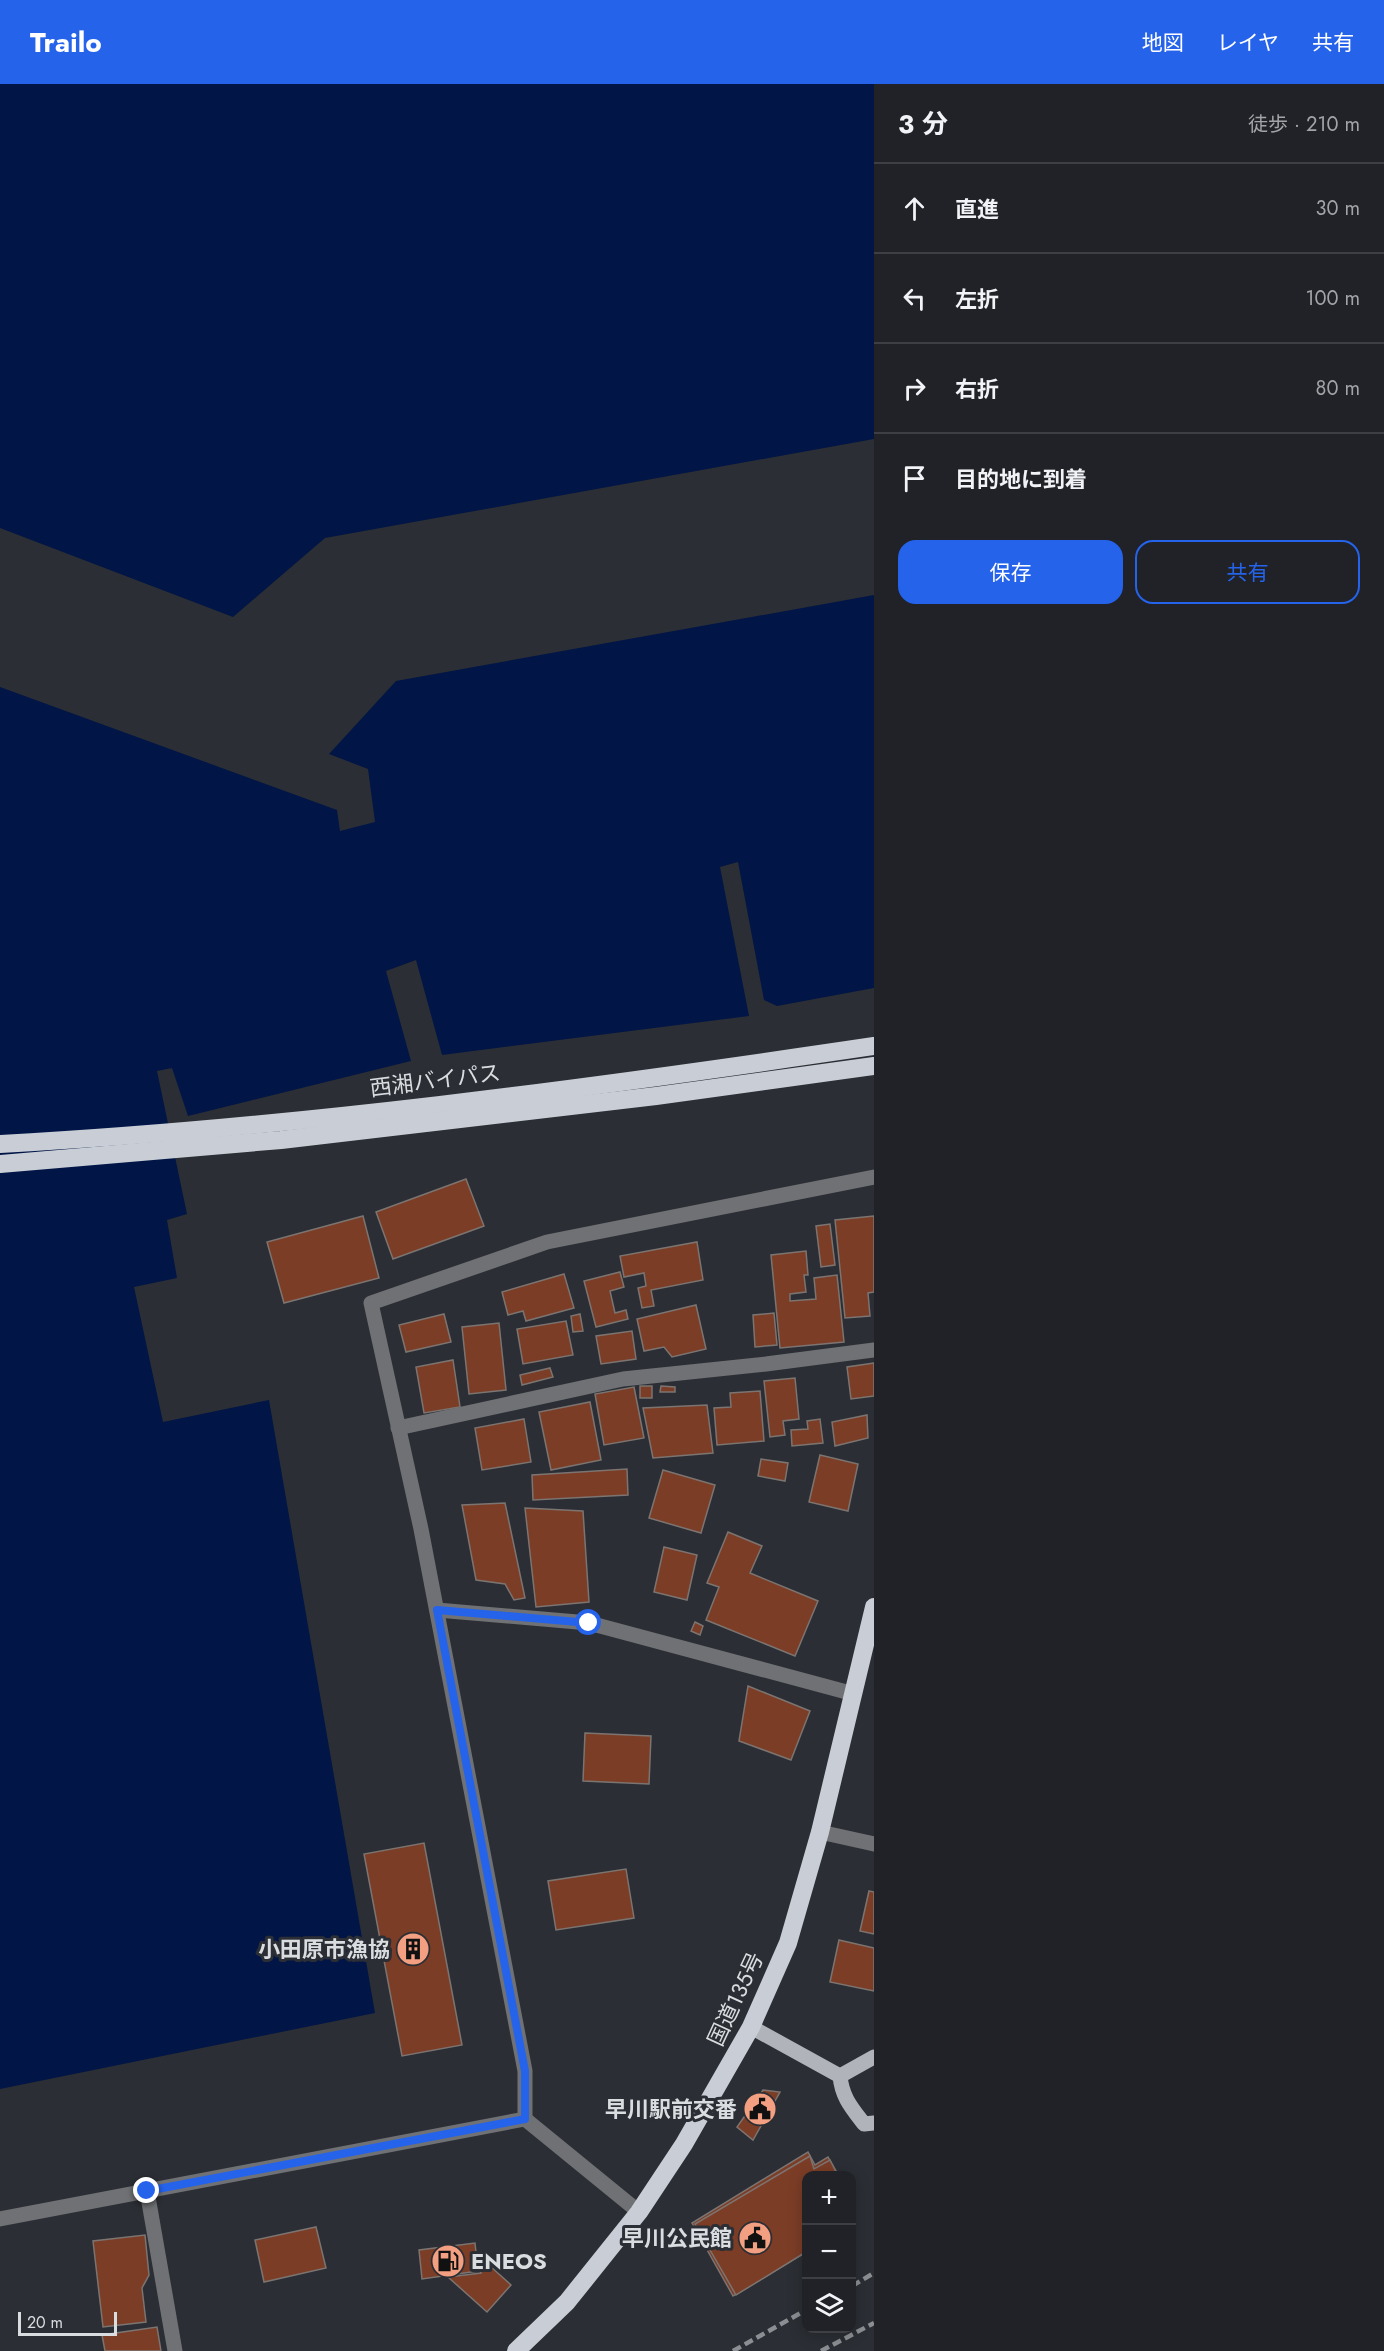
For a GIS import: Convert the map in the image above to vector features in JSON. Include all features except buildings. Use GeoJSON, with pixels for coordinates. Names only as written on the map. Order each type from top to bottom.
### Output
{"type":"FeatureCollection","features":[{"type":"Feature","properties":{"kind":"highway","name":"西湘バイパス"},"geometry":{"type":"LineString","coordinates":[[0,1144],[278,1123],[656,1078],[874,1046]]}},
{"type":"Feature","properties":{"kind":"highway","name":"西湘バイパス"},"geometry":{"type":"LineString","coordinates":[[0,1164],[281,1140],[656,1096],[874,1066]]}},
{"type":"Feature","properties":{"kind":"highway","name":"国道135号"},"geometry":{"type":"LineString","coordinates":[[516,2351],[567,2302],[639,2212],[689,2135],[751,2027],[788,1943],[820,1832],[874,1607]]}},
{"type":"Feature","properties":{"kind":"main road"},"geometry":{"type":"LineString","coordinates":[[751,2027],[840,2076]]}},
{"type":"Feature","properties":{"kind":"main road"},"geometry":{"type":"LineString","coordinates":[[840,2076],[874,2057]]}},
{"type":"Feature","properties":{"kind":"main road"},"geometry":{"type":"LineString","coordinates":[[840,2076],[841,2090],[851,2108],[864,2124],[874,2123]]}},
{"type":"Feature","properties":{"kind":"street"},"geometry":{"type":"LineString","coordinates":[[525,2119],[525,2071],[437,1610],[371,1303],[547,1242],[874,1177]]}},
{"type":"Feature","properties":{"kind":"street"},"geometry":{"type":"LineString","coordinates":[[398,1428],[623,1379],[874,1350]]}},
{"type":"Feature","properties":{"kind":"street"},"geometry":{"type":"LineString","coordinates":[[437,1610],[589,1623],[854,1694]]}},
{"type":"Feature","properties":{"kind":"street"},"geometry":{"type":"LineString","coordinates":[[820,1832],[874,1844]]}},
{"type":"Feature","properties":{"kind":"street"},"geometry":{"type":"LineString","coordinates":[[0,2219],[525,2119],[639,2212]]}},
{"type":"Feature","properties":{"kind":"street"},"geometry":{"type":"LineString","coordinates":[[147,2191],[175,2351]]}},
{"type":"Feature","properties":{"kind":"water"},"geometry":{"type":"Polygon","coordinates":[[[0,84],[874,84],[874,439],[325,538],[233,617],[0,528],[0,84]]]}},
{"type":"Feature","properties":{"kind":"water"},"geometry":{"type":"Polygon","coordinates":[[[874,595],[874,988],[777,1006],[764,1000],[738,862],[720,867],[749,1016],[442,1055],[416,960],[386,971],[411,1061],[188,1116],[172,1068],[157,1071],[187,1214],[167,1220],[177,1278],[134,1287],[163,1422],[269,1400],[375,2013],[0,2089],[0,687],[337,810],[340,831],[375,822],[368,769],[329,754],[396,681],[874,595]]]}},
{"type":"Feature","properties":{"kind":"railway"},"geometry":{"type":"LineString","coordinates":[[856,2284],[874,2273]]}},
{"type":"Feature","properties":{"kind":"railway"},"geometry":{"type":"LineString","coordinates":[[733,2351],[802,2312]]}},
{"type":"Feature","properties":{"kind":"railway"},"geometry":{"type":"LineString","coordinates":[[821,2351],[874,2323]]}},
{"type":"Feature","properties":{"kind":"place","name":"小田原市漁協"},"geometry":{"type":"Point","coordinates":[413,1949]}},
{"type":"Feature","properties":{"kind":"place","name":"早川駅前交番"},"geometry":{"type":"Point","coordinates":[760,2109]}},
{"type":"Feature","properties":{"kind":"place","name":"早川公民館"},"geometry":{"type":"Point","coordinates":[755,2238]}},
{"type":"Feature","properties":{"kind":"place","name":"ENEOS"},"geometry":{"type":"Point","coordinates":[448,2261]}},
{"type":"Feature","properties":{"kind":"route"},"geometry":{"type":"LineString","coordinates":[[147,2191],[525,2119],[525,2071],[437,1610],[589,1623]]}}]}
